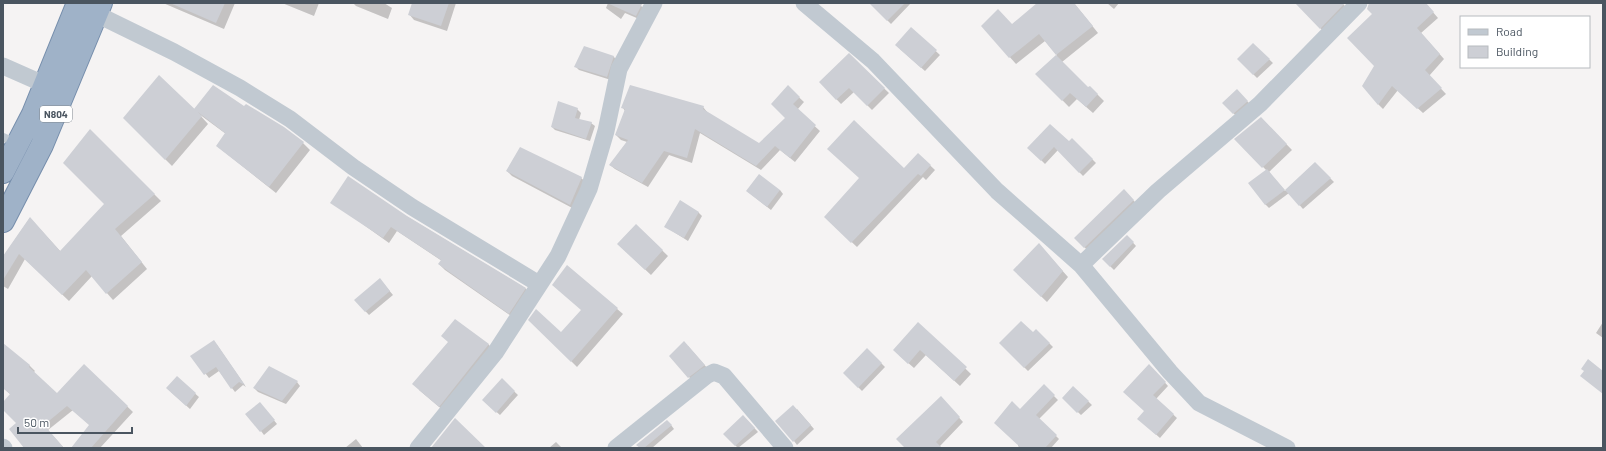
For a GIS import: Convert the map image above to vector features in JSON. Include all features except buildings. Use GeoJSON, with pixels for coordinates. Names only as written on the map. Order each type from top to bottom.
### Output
{"type":"FeatureCollection","features":[{"type":"Feature","properties":{"kind":"highway","name":"N804"},"geometry":{"type":"LineString","coordinates":[[3,172],[14,139],[46,84],[77,4]]}},
{"type":"Feature","properties":{"kind":"highway","name":"N804"},"geometry":{"type":"LineString","coordinates":[[4,217],[42,145],[99,8]]}},
{"type":"Feature","properties":{"kind":"highway"},"geometry":{"type":"LineString","coordinates":[[14,139],[42,145]]}},
{"type":"Feature","properties":{"kind":"street"},"geometry":{"type":"LineString","coordinates":[[418,448],[495,353],[558,256],[589,189],[606,131],[619,69],[654,3]]}},
{"type":"Feature","properties":{"kind":"street"},"geometry":{"type":"LineString","coordinates":[[804,3],[873,60],[997,191],[1081,265],[1170,372],[1199,403],[1288,448]]}},
{"type":"Feature","properties":{"kind":"street"},"geometry":{"type":"LineString","coordinates":[[1081,265],[1158,191],[1260,104],[1359,3]]}},
{"type":"Feature","properties":{"kind":"street"},"geometry":{"type":"LineString","coordinates":[[77,4],[99,8],[174,52],[240,88],[290,119],[353,167],[412,207],[539,284]]}},
{"type":"Feature","properties":{"kind":"street"},"geometry":{"type":"LineString","coordinates":[[3,66],[46,84]]}},
{"type":"Feature","properties":{"kind":"street"},"geometry":{"type":"LineString","coordinates":[[616,448],[706,376],[714,372],[724,376],[785,448]]}}]}
